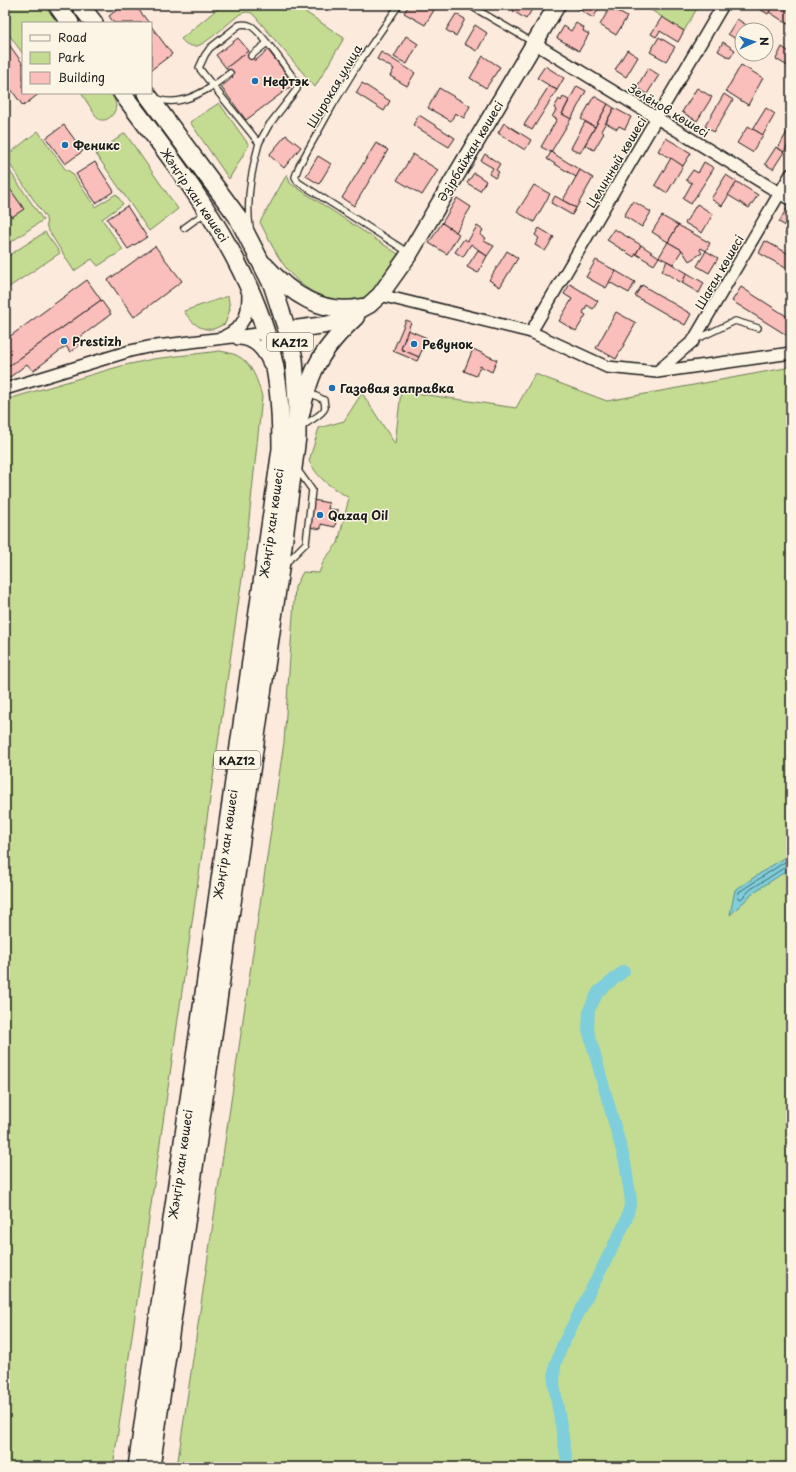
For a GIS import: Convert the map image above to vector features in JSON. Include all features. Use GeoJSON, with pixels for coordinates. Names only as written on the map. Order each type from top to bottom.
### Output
{"type":"FeatureCollection","features":[{"type":"Feature","properties":{"kind":"main road"},"geometry":{"type":"LineString","coordinates":[[57,5],[69,22]]}},
{"type":"Feature","properties":{"kind":"main road"},"geometry":{"type":"LineString","coordinates":[[80,5],[93,22]]}},
{"type":"Feature","properties":{"kind":"main road","name":"Әзірбайжан көшесі"},"geometry":{"type":"LineString","coordinates":[[296,437],[310,380],[322,354],[338,335],[374,300],[410,253],[557,5]]}},
{"type":"Feature","properties":{"kind":"main road","name":"Жәңгір хан көшесі"},"geometry":{"type":"LineString","coordinates":[[123,94],[168,154],[207,210],[242,269],[266,333],[278,384],[281,412],[281,449],[137,1467]]}},
{"type":"Feature","properties":{"kind":"main road","name":"Жәңгір хан көшесі"},"geometry":{"type":"LineString","coordinates":[[147,94],[237,216],[272,284],[287,330],[294,360],[297,402],[296,437],[280,569],[151,1467]]}},
{"type":"Feature","properties":{"kind":"main road"},"geometry":{"type":"LineString","coordinates":[[168,154],[183,142]]}},
{"type":"Feature","properties":{"kind":"main road"},"geometry":{"type":"LineString","coordinates":[[256,254],[282,282],[304,299],[330,308],[344,309],[374,300]]}},
{"type":"Feature","properties":{"kind":"main road"},"geometry":{"type":"LineString","coordinates":[[266,333],[338,322],[374,300]]}},
{"type":"Feature","properties":{"kind":"street","name":"Целинный көшесі"},"geometry":{"type":"LineString","coordinates":[[531,332],[723,5]]}},
{"type":"Feature","properties":{"kind":"street","name":"Зелёнов көшесі"},"geometry":{"type":"LineString","coordinates":[[534,43],[791,200]]}},
{"type":"Feature","properties":{"kind":"street","name":"Шаған көшесі"},"geometry":{"type":"LineString","coordinates":[[657,372],[693,342],[791,174]]}},
{"type":"Feature","properties":{"kind":"street"},"geometry":{"type":"LineString","coordinates":[[221,338],[233,332],[244,322],[248,309],[248,293],[242,269]]}},
{"type":"Feature","properties":{"kind":"street"},"geometry":{"type":"LineString","coordinates":[[374,300],[531,332],[607,367],[657,372],[791,353]]}},
{"type":"Feature","properties":{"kind":"street"},"geometry":{"type":"LineString","coordinates":[[5,389],[130,351],[266,333]]}},
{"type":"Feature","properties":{"kind":"street"},"geometry":{"type":"LineString","coordinates":[[221,338],[244,339],[256,344],[265,356],[278,384]]}},
{"type":"Feature","properties":{"kind":"lane","name":"Широкая улица"},"geometry":{"type":"LineString","coordinates":[[399,5],[358,64],[333,105],[296,172],[296,177],[298,182],[410,253]]}},
{"type":"Feature","properties":{"kind":"lane"},"geometry":{"type":"LineString","coordinates":[[469,5],[534,43]]}},
{"type":"Feature","properties":{"kind":"lane"},"geometry":{"type":"LineString","coordinates":[[256,254],[249,226],[254,162],[259,143],[269,125],[297,89],[298,84],[267,43],[251,26],[242,24],[210,48],[199,68],[259,143]]}},
{"type":"Feature","properties":{"kind":"lane"},"geometry":{"type":"LineString","coordinates":[[252,56],[267,43]]}},
{"type":"Feature","properties":{"kind":"lane"},"geometry":{"type":"LineString","coordinates":[[147,94],[159,100],[169,101],[190,98],[213,86],[230,73]]}},
{"type":"Feature","properties":{"kind":"lane"},"geometry":{"type":"LineString","coordinates":[[184,228],[207,210]]}},
{"type":"Feature","properties":{"kind":"lane"},"geometry":{"type":"LineString","coordinates":[[693,342],[735,321],[758,328]]}},
{"type":"Feature","properties":{"kind":"lane"},"geometry":{"type":"LineString","coordinates":[[296,437],[300,429],[322,413],[326,408],[324,400],[314,395],[310,391],[310,380]]}},
{"type":"Feature","properties":{"kind":"lane"},"geometry":{"type":"LineString","coordinates":[[280,569],[306,543],[312,490],[292,462]]}},
{"type":"Feature","properties":{"kind":"green space"},"geometry":{"type":"Polygon","coordinates":[[[5,5],[44,5],[57,22],[22,22],[22,53],[5,29],[5,5]]]}},
{"type":"Feature","properties":{"kind":"green space"},"geometry":{"type":"Polygon","coordinates":[[[222,5],[295,5],[344,38],[315,87],[250,12],[240,14],[212,37],[197,46],[188,45],[181,39],[222,5]]]}},
{"type":"Feature","properties":{"kind":"green space"},"geometry":{"type":"Polygon","coordinates":[[[643,5],[699,5],[684,31],[643,5]]]}},
{"type":"Feature","properties":{"kind":"green space"},"geometry":{"type":"Polygon","coordinates":[[[82,94],[110,94],[116,105],[112,116],[105,120],[98,119],[82,94]]]}},
{"type":"Feature","properties":{"kind":"green space"},"geometry":{"type":"Polygon","coordinates":[[[131,94],[139,94],[171,138],[166,142],[131,94]]]}},
{"type":"Feature","properties":{"kind":"green space"},"geometry":{"type":"Polygon","coordinates":[[[219,103],[249,145],[229,179],[190,122],[219,103]]]}},
{"type":"Feature","properties":{"kind":"green space"},"geometry":{"type":"Polygon","coordinates":[[[38,131],[65,169],[72,173],[95,207],[116,194],[123,204],[102,219],[123,250],[98,266],[92,259],[74,271],[47,228],[46,218],[5,157],[38,131]]]}},
{"type":"Feature","properties":{"kind":"green space"},"geometry":{"type":"Polygon","coordinates":[[[125,133],[178,209],[149,231],[96,154],[125,133]]]}},
{"type":"Feature","properties":{"kind":"green space"},"geometry":{"type":"Polygon","coordinates":[[[5,164],[43,220],[5,246],[6,235],[5,164]]]}},
{"type":"Feature","properties":{"kind":"green space"},"geometry":{"type":"Polygon","coordinates":[[[287,174],[290,183],[398,254],[384,279],[373,292],[361,298],[339,300],[323,296],[310,290],[289,272],[274,249],[260,222],[287,174]]]}},
{"type":"Feature","properties":{"kind":"green space"},"geometry":{"type":"Polygon","coordinates":[[[45,232],[60,253],[9,287],[5,281],[5,258],[45,232]]]}},
{"type":"Feature","properties":{"kind":"green space"},"geometry":{"type":"Polygon","coordinates":[[[228,296],[230,309],[225,324],[214,329],[200,327],[192,322],[184,311],[228,296]]]}},
{"type":"Feature","properties":{"kind":"green space"},"geometry":{"type":"Polygon","coordinates":[[[220,351],[236,355],[246,362],[254,373],[262,397],[245,557],[113,1467],[5,1467],[5,400],[121,366],[153,359],[220,351]]]}},
{"type":"Feature","properties":{"kind":"green space"},"geometry":{"type":"Polygon","coordinates":[[[791,367],[791,1467],[177,1467],[284,742],[295,587],[303,572],[319,573],[324,560],[338,543],[349,498],[321,478],[309,461],[319,428],[344,421],[362,393],[395,444],[401,391],[516,408],[535,374],[607,401],[791,367]]]}},
{"type":"Feature","properties":{"kind":"water"},"geometry":{"type":"Polygon","coordinates":[[[791,853],[791,868],[754,892],[730,915],[735,890],[791,853]]]}},
{"type":"Feature","properties":{"kind":"building"},"geometry":{"type":"Polygon","coordinates":[[[123,5],[135,5],[148,22],[113,22],[109,16],[123,5]]]}},
{"type":"Feature","properties":{"kind":"building"},"geometry":{"type":"Polygon","coordinates":[[[409,5],[437,5],[425,25],[404,13],[409,5]]]}},
{"type":"Feature","properties":{"kind":"building"},"geometry":{"type":"Polygon","coordinates":[[[516,5],[535,5],[526,19],[513,11],[516,5]]]}},
{"type":"Feature","properties":{"kind":"building"},"geometry":{"type":"Polygon","coordinates":[[[579,5],[601,5],[593,18],[577,8],[579,5]]]}},
{"type":"Feature","properties":{"kind":"building"},"geometry":{"type":"Polygon","coordinates":[[[753,5],[774,5],[768,14],[753,5]]]}},
{"type":"Feature","properties":{"kind":"building"},"geometry":{"type":"Polygon","coordinates":[[[774,5],[779,5],[791,12],[791,26],[769,12],[774,5]]]}},
{"type":"Feature","properties":{"kind":"building"},"geometry":{"type":"Polygon","coordinates":[[[610,7],[627,17],[616,35],[600,25],[610,7]]]}},
{"type":"Feature","properties":{"kind":"building"},"geometry":{"type":"Polygon","coordinates":[[[456,14],[465,19],[456,36],[446,30],[456,14]]]}},
{"type":"Feature","properties":{"kind":"building"},"geometry":{"type":"Polygon","coordinates":[[[662,17],[684,31],[678,42],[660,31],[656,37],[651,34],[662,17]]]}},
{"type":"Feature","properties":{"kind":"building"},"geometry":{"type":"Polygon","coordinates":[[[576,23],[584,28],[583,31],[589,34],[579,51],[557,38],[564,26],[571,31],[576,23]]]}},
{"type":"Feature","properties":{"kind":"building"},"geometry":{"type":"Polygon","coordinates":[[[734,24],[734,38],[728,34],[734,24]]]}},
{"type":"Feature","properties":{"kind":"building"},"geometry":{"type":"Polygon","coordinates":[[[475,25],[487,33],[477,51],[464,44],[475,25]]]}},
{"type":"Feature","properties":{"kind":"building"},"geometry":{"type":"Polygon","coordinates":[[[152,27],[172,54],[152,69],[152,27]]]}},
{"type":"Feature","properties":{"kind":"building"},"geometry":{"type":"Polygon","coordinates":[[[406,36],[418,44],[407,64],[394,57],[406,36]]]}},
{"type":"Feature","properties":{"kind":"building"},"geometry":{"type":"Polygon","coordinates":[[[659,37],[675,47],[666,61],[650,52],[659,37]]]}},
{"type":"Feature","properties":{"kind":"building"},"geometry":{"type":"Polygon","coordinates":[[[238,38],[249,51],[226,68],[216,55],[238,38]]]}},
{"type":"Feature","properties":{"kind":"building"},"geometry":{"type":"Polygon","coordinates":[[[5,39],[22,63],[22,94],[39,94],[23,106],[5,81],[5,39]]]}},
{"type":"Feature","properties":{"kind":"building"},"geometry":{"type":"Polygon","coordinates":[[[723,42],[734,49],[730,58],[718,51],[723,42]]]}},
{"type":"Feature","properties":{"kind":"building"},"geometry":{"type":"Polygon","coordinates":[[[782,47],[791,53],[791,68],[776,59],[782,47]]]}},
{"type":"Feature","properties":{"kind":"building"},"geometry":{"type":"Polygon","coordinates":[[[268,50],[294,84],[246,120],[221,87],[233,77],[226,68],[248,51],[255,61],[268,50]]]}},
{"type":"Feature","properties":{"kind":"building"},"geometry":{"type":"Polygon","coordinates":[[[627,50],[638,57],[626,77],[615,70],[627,50]]]}},
{"type":"Feature","properties":{"kind":"building"},"geometry":{"type":"Polygon","coordinates":[[[381,52],[415,73],[407,86],[390,76],[394,69],[377,59],[381,52]]]}},
{"type":"Feature","properties":{"kind":"building"},"geometry":{"type":"Polygon","coordinates":[[[483,56],[500,67],[486,88],[470,78],[483,56]]]}},
{"type":"Feature","properties":{"kind":"building"},"geometry":{"type":"Polygon","coordinates":[[[741,65],[763,78],[748,105],[726,91],[741,65]]]}},
{"type":"Feature","properties":{"kind":"building"},"geometry":{"type":"Polygon","coordinates":[[[545,66],[564,78],[557,90],[537,78],[545,66]]]}},
{"type":"Feature","properties":{"kind":"building"},"geometry":{"type":"Polygon","coordinates":[[[648,68],[659,75],[647,94],[637,87],[648,68]]]}},
{"type":"Feature","properties":{"kind":"building"},"geometry":{"type":"Polygon","coordinates":[[[362,83],[390,101],[384,111],[356,93],[362,83]]]}},
{"type":"Feature","properties":{"kind":"building"},"geometry":{"type":"Polygon","coordinates":[[[549,86],[557,90],[532,130],[524,125],[549,86]]]}},
{"type":"Feature","properties":{"kind":"building"},"geometry":{"type":"Polygon","coordinates":[[[577,86],[586,91],[571,119],[562,114],[577,86]]]}},
{"type":"Feature","properties":{"kind":"building"},"geometry":{"type":"Polygon","coordinates":[[[439,88],[470,106],[464,118],[455,113],[451,121],[428,108],[439,88]]]}},
{"type":"Feature","properties":{"kind":"building"},"geometry":{"type":"Polygon","coordinates":[[[697,88],[712,97],[697,121],[682,112],[697,88]]]}},
{"type":"Feature","properties":{"kind":"building"},"geometry":{"type":"Polygon","coordinates":[[[724,94],[733,100],[714,132],[705,126],[724,94]]]}},
{"type":"Feature","properties":{"kind":"building"},"geometry":{"type":"Polygon","coordinates":[[[594,96],[608,104],[595,127],[581,119],[594,96]]]}},
{"type":"Feature","properties":{"kind":"building"},"geometry":{"type":"Polygon","coordinates":[[[563,97],[569,100],[562,114],[571,119],[551,152],[541,147],[557,119],[552,117],[556,110],[554,108],[559,99],[561,101],[563,97]]]}},
{"type":"Feature","properties":{"kind":"building"},"geometry":{"type":"Polygon","coordinates":[[[608,104],[614,108],[601,131],[604,133],[594,150],[585,145],[608,104]]]}},
{"type":"Feature","properties":{"kind":"building"},"geometry":{"type":"Polygon","coordinates":[[[614,108],[631,117],[625,129],[619,126],[617,129],[606,123],[614,108]]]}},
{"type":"Feature","properties":{"kind":"building"},"geometry":{"type":"Polygon","coordinates":[[[766,108],[775,114],[763,135],[753,129],[766,108]]]}},
{"type":"Feature","properties":{"kind":"building"},"geometry":{"type":"Polygon","coordinates":[[[419,115],[455,138],[449,147],[413,125],[419,115]]]}},
{"type":"Feature","properties":{"kind":"building"},"geometry":{"type":"Polygon","coordinates":[[[585,122],[595,127],[580,153],[571,148],[585,122]]]}},
{"type":"Feature","properties":{"kind":"building"},"geometry":{"type":"Polygon","coordinates":[[[504,123],[531,140],[525,150],[498,133],[504,123]]]}},
{"type":"Feature","properties":{"kind":"building","name":"Феникс"},"geometry":{"type":"Polygon","coordinates":[[[64,125],[83,151],[65,164],[46,138],[64,125]]]}},
{"type":"Feature","properties":{"kind":"building"},"geometry":{"type":"Polygon","coordinates":[[[791,125],[791,139],[784,152],[778,148],[791,125]]]}},
{"type":"Feature","properties":{"kind":"building"},"geometry":{"type":"Polygon","coordinates":[[[748,126],[763,135],[752,152],[737,143],[748,126]]]}},
{"type":"Feature","properties":{"kind":"building"},"geometry":{"type":"Polygon","coordinates":[[[286,135],[301,147],[284,168],[269,155],[286,135]]]}},
{"type":"Feature","properties":{"kind":"building"},"geometry":{"type":"Polygon","coordinates":[[[666,138],[691,153],[683,166],[658,151],[666,138]]]}},
{"type":"Feature","properties":{"kind":"building"},"geometry":{"type":"Polygon","coordinates":[[[376,143],[388,150],[354,206],[342,198],[376,143]]]}},
{"type":"Feature","properties":{"kind":"building"},"geometry":{"type":"Polygon","coordinates":[[[776,147],[784,152],[773,169],[765,164],[776,147]]]}},
{"type":"Feature","properties":{"kind":"building"},"geometry":{"type":"Polygon","coordinates":[[[551,152],[580,170],[576,177],[547,159],[551,152]]]}},
{"type":"Feature","properties":{"kind":"building"},"geometry":{"type":"Polygon","coordinates":[[[413,154],[438,170],[422,195],[397,180],[413,154]]]}},
{"type":"Feature","properties":{"kind":"building"},"geometry":{"type":"Polygon","coordinates":[[[485,154],[500,164],[496,170],[499,172],[495,178],[489,174],[493,168],[481,161],[485,154]]]}},
{"type":"Feature","properties":{"kind":"building"},"geometry":{"type":"Polygon","coordinates":[[[318,156],[331,164],[319,184],[306,176],[318,156]]]}},
{"type":"Feature","properties":{"kind":"building"},"geometry":{"type":"Polygon","coordinates":[[[671,158],[683,166],[667,193],[655,185],[671,158]]]}},
{"type":"Feature","properties":{"kind":"building"},"geometry":{"type":"Polygon","coordinates":[[[95,162],[114,191],[96,203],[76,174],[95,162]]]}},
{"type":"Feature","properties":{"kind":"building"},"geometry":{"type":"Polygon","coordinates":[[[704,162],[714,168],[691,204],[683,199],[692,183],[686,180],[693,170],[698,173],[704,162]]]}},
{"type":"Feature","properties":{"kind":"building"},"geometry":{"type":"Polygon","coordinates":[[[580,170],[593,178],[576,208],[563,200],[580,170]]]}},
{"type":"Feature","properties":{"kind":"building"},"geometry":{"type":"Polygon","coordinates":[[[474,173],[486,181],[480,191],[467,183],[474,173]]]}},
{"type":"Feature","properties":{"kind":"building"},"geometry":{"type":"Polygon","coordinates":[[[726,175],[737,182],[722,206],[711,199],[726,175]]]}},
{"type":"Feature","properties":{"kind":"building"},"geometry":{"type":"Polygon","coordinates":[[[737,182],[758,195],[749,208],[728,195],[737,182]]]}},
{"type":"Feature","properties":{"kind":"building"},"geometry":{"type":"Polygon","coordinates":[[[534,185],[550,194],[534,222],[517,212],[534,185]]]}},
{"type":"Feature","properties":{"kind":"building"},"geometry":{"type":"Polygon","coordinates":[[[10,189],[24,209],[12,217],[5,207],[5,193],[10,189]]]}},
{"type":"Feature","properties":{"kind":"building"},"geometry":{"type":"Polygon","coordinates":[[[555,196],[576,208],[572,215],[551,203],[555,196]]]}},
{"type":"Feature","properties":{"kind":"building"},"geometry":{"type":"Polygon","coordinates":[[[457,198],[471,207],[456,232],[442,223],[457,198]]]}},
{"type":"Feature","properties":{"kind":"building"},"geometry":{"type":"Polygon","coordinates":[[[633,201],[651,212],[642,227],[624,216],[633,201]]]}},
{"type":"Feature","properties":{"kind":"building"},"geometry":{"type":"Polygon","coordinates":[[[697,204],[713,214],[702,233],[685,223],[697,204]]]}},
{"type":"Feature","properties":{"kind":"building"},"geometry":{"type":"Polygon","coordinates":[[[127,206],[147,237],[128,249],[107,219],[127,206]]]}},
{"type":"Feature","properties":{"kind":"building"},"geometry":{"type":"Polygon","coordinates":[[[787,208],[791,210],[791,238],[785,234],[789,228],[779,222],[787,208]]]}},
{"type":"Feature","properties":{"kind":"building"},"geometry":{"type":"Polygon","coordinates":[[[662,216],[678,225],[668,242],[652,232],[662,216]]]}},
{"type":"Feature","properties":{"kind":"building"},"geometry":{"type":"Polygon","coordinates":[[[442,223],[459,234],[447,254],[429,243],[442,223]]]}},
{"type":"Feature","properties":{"kind":"building"},"geometry":{"type":"Polygon","coordinates":[[[678,225],[710,243],[706,251],[701,248],[700,250],[702,253],[689,261],[682,250],[668,242],[678,225]]]}},
{"type":"Feature","properties":{"kind":"building"},"geometry":{"type":"Polygon","coordinates":[[[477,226],[483,230],[480,235],[486,238],[484,241],[494,246],[487,256],[471,244],[463,257],[455,252],[464,239],[468,241],[477,226]]]}},
{"type":"Feature","properties":{"kind":"building"},"geometry":{"type":"Polygon","coordinates":[[[539,228],[554,237],[545,251],[535,245],[539,238],[535,235],[539,228]]]}},
{"type":"Feature","properties":{"kind":"building"},"geometry":{"type":"Polygon","coordinates":[[[614,229],[641,245],[634,257],[607,240],[614,229]]]}},
{"type":"Feature","properties":{"kind":"building"},"geometry":{"type":"Polygon","coordinates":[[[765,241],[791,255],[791,271],[759,253],[765,241]]]}},
{"type":"Feature","properties":{"kind":"building"},"geometry":{"type":"Polygon","coordinates":[[[668,242],[682,250],[673,264],[659,257],[668,242]]]}},
{"type":"Feature","properties":{"kind":"building"},"geometry":{"type":"Polygon","coordinates":[[[641,245],[659,257],[654,265],[636,254],[641,245]]]}},
{"type":"Feature","properties":{"kind":"building"},"geometry":{"type":"Polygon","coordinates":[[[155,246],[182,281],[134,317],[108,280],[155,246]]]}},
{"type":"Feature","properties":{"kind":"building"},"geometry":{"type":"Polygon","coordinates":[[[478,250],[487,256],[478,273],[467,267],[478,250]]]}},
{"type":"Feature","properties":{"kind":"building"},"geometry":{"type":"Polygon","coordinates":[[[507,251],[518,258],[500,287],[489,280],[507,251]]]}},
{"type":"Feature","properties":{"kind":"building"},"geometry":{"type":"Polygon","coordinates":[[[706,251],[718,258],[709,273],[697,266],[706,251]]]}},
{"type":"Feature","properties":{"kind":"building"},"geometry":{"type":"Polygon","coordinates":[[[596,260],[616,271],[606,288],[586,277],[596,260]]]}},
{"type":"Feature","properties":{"kind":"building"},"geometry":{"type":"Polygon","coordinates":[[[667,261],[687,273],[682,283],[662,271],[667,261]]]}},
{"type":"Feature","properties":{"kind":"building"},"geometry":{"type":"Polygon","coordinates":[[[616,271],[635,282],[629,293],[609,282],[616,271]]]}},
{"type":"Feature","properties":{"kind":"building"},"geometry":{"type":"Polygon","coordinates":[[[687,273],[704,283],[699,293],[682,283],[687,273]]]}},
{"type":"Feature","properties":{"kind":"building"},"geometry":{"type":"Polygon","coordinates":[[[87,280],[101,300],[5,369],[5,340],[87,280]]]}},
{"type":"Feature","properties":{"kind":"building"},"geometry":{"type":"Polygon","coordinates":[[[570,284],[598,301],[593,309],[587,305],[583,313],[586,315],[576,331],[559,321],[572,299],[564,294],[570,284]]]}},
{"type":"Feature","properties":{"kind":"building"},"geometry":{"type":"Polygon","coordinates":[[[642,285],[691,314],[685,325],[635,296],[642,285]]]}},
{"type":"Feature","properties":{"kind":"building"},"geometry":{"type":"Polygon","coordinates":[[[741,287],[791,319],[791,331],[788,336],[732,301],[741,287]]]}},
{"type":"Feature","properties":{"kind":"building"},"geometry":{"type":"Polygon","coordinates":[[[101,300],[111,314],[75,341],[79,346],[70,352],[66,346],[33,371],[27,364],[5,381],[5,369],[101,300]]]}},
{"type":"Feature","properties":{"kind":"building"},"geometry":{"type":"Polygon","coordinates":[[[616,312],[636,323],[616,359],[596,348],[616,312]]]}},
{"type":"Feature","properties":{"kind":"building"},"geometry":{"type":"Polygon","coordinates":[[[406,320],[411,322],[401,349],[419,357],[417,361],[393,351],[406,320]]]}},
{"type":"Feature","properties":{"kind":"building"},"geometry":{"type":"Polygon","coordinates":[[[408,330],[427,338],[419,357],[401,349],[408,330]]]}},
{"type":"Feature","properties":{"kind":"building"},"geometry":{"type":"Polygon","coordinates":[[[473,349],[497,360],[492,372],[480,366],[476,376],[464,371],[473,349]]]}},
{"type":"Feature","properties":{"kind":"building"},"geometry":{"type":"Polygon","coordinates":[[[313,500],[329,503],[328,509],[338,510],[335,527],[321,524],[321,529],[309,527],[313,500]]]}},
{"type":"Feature","properties":{"kind":"waterway"},"geometry":{"type":"LineString","coordinates":[[568,1467],[554,1384],[555,1365],[562,1346],[626,1221],[631,1201],[625,1162],[588,1030],[589,1010],[598,992],[624,971]]}},
{"type":"Feature","properties":{"kind":"place","name":"Нефтэк"},"geometry":{"type":"Point","coordinates":[255,81]}},
{"type":"Feature","properties":{"kind":"place","name":"Феникс"},"geometry":{"type":"Point","coordinates":[65,145]}},
{"type":"Feature","properties":{"kind":"place","name":"Prestizh"},"geometry":{"type":"Point","coordinates":[64,341]}},
{"type":"Feature","properties":{"kind":"place","name":"Ревунок"},"geometry":{"type":"Point","coordinates":[414,344]}},
{"type":"Feature","properties":{"kind":"place","name":"Газовая заправка"},"geometry":{"type":"Point","coordinates":[332,388]}},
{"type":"Feature","properties":{"kind":"place","name":"Qazaq Oil"},"geometry":{"type":"Point","coordinates":[320,515]}}]}
